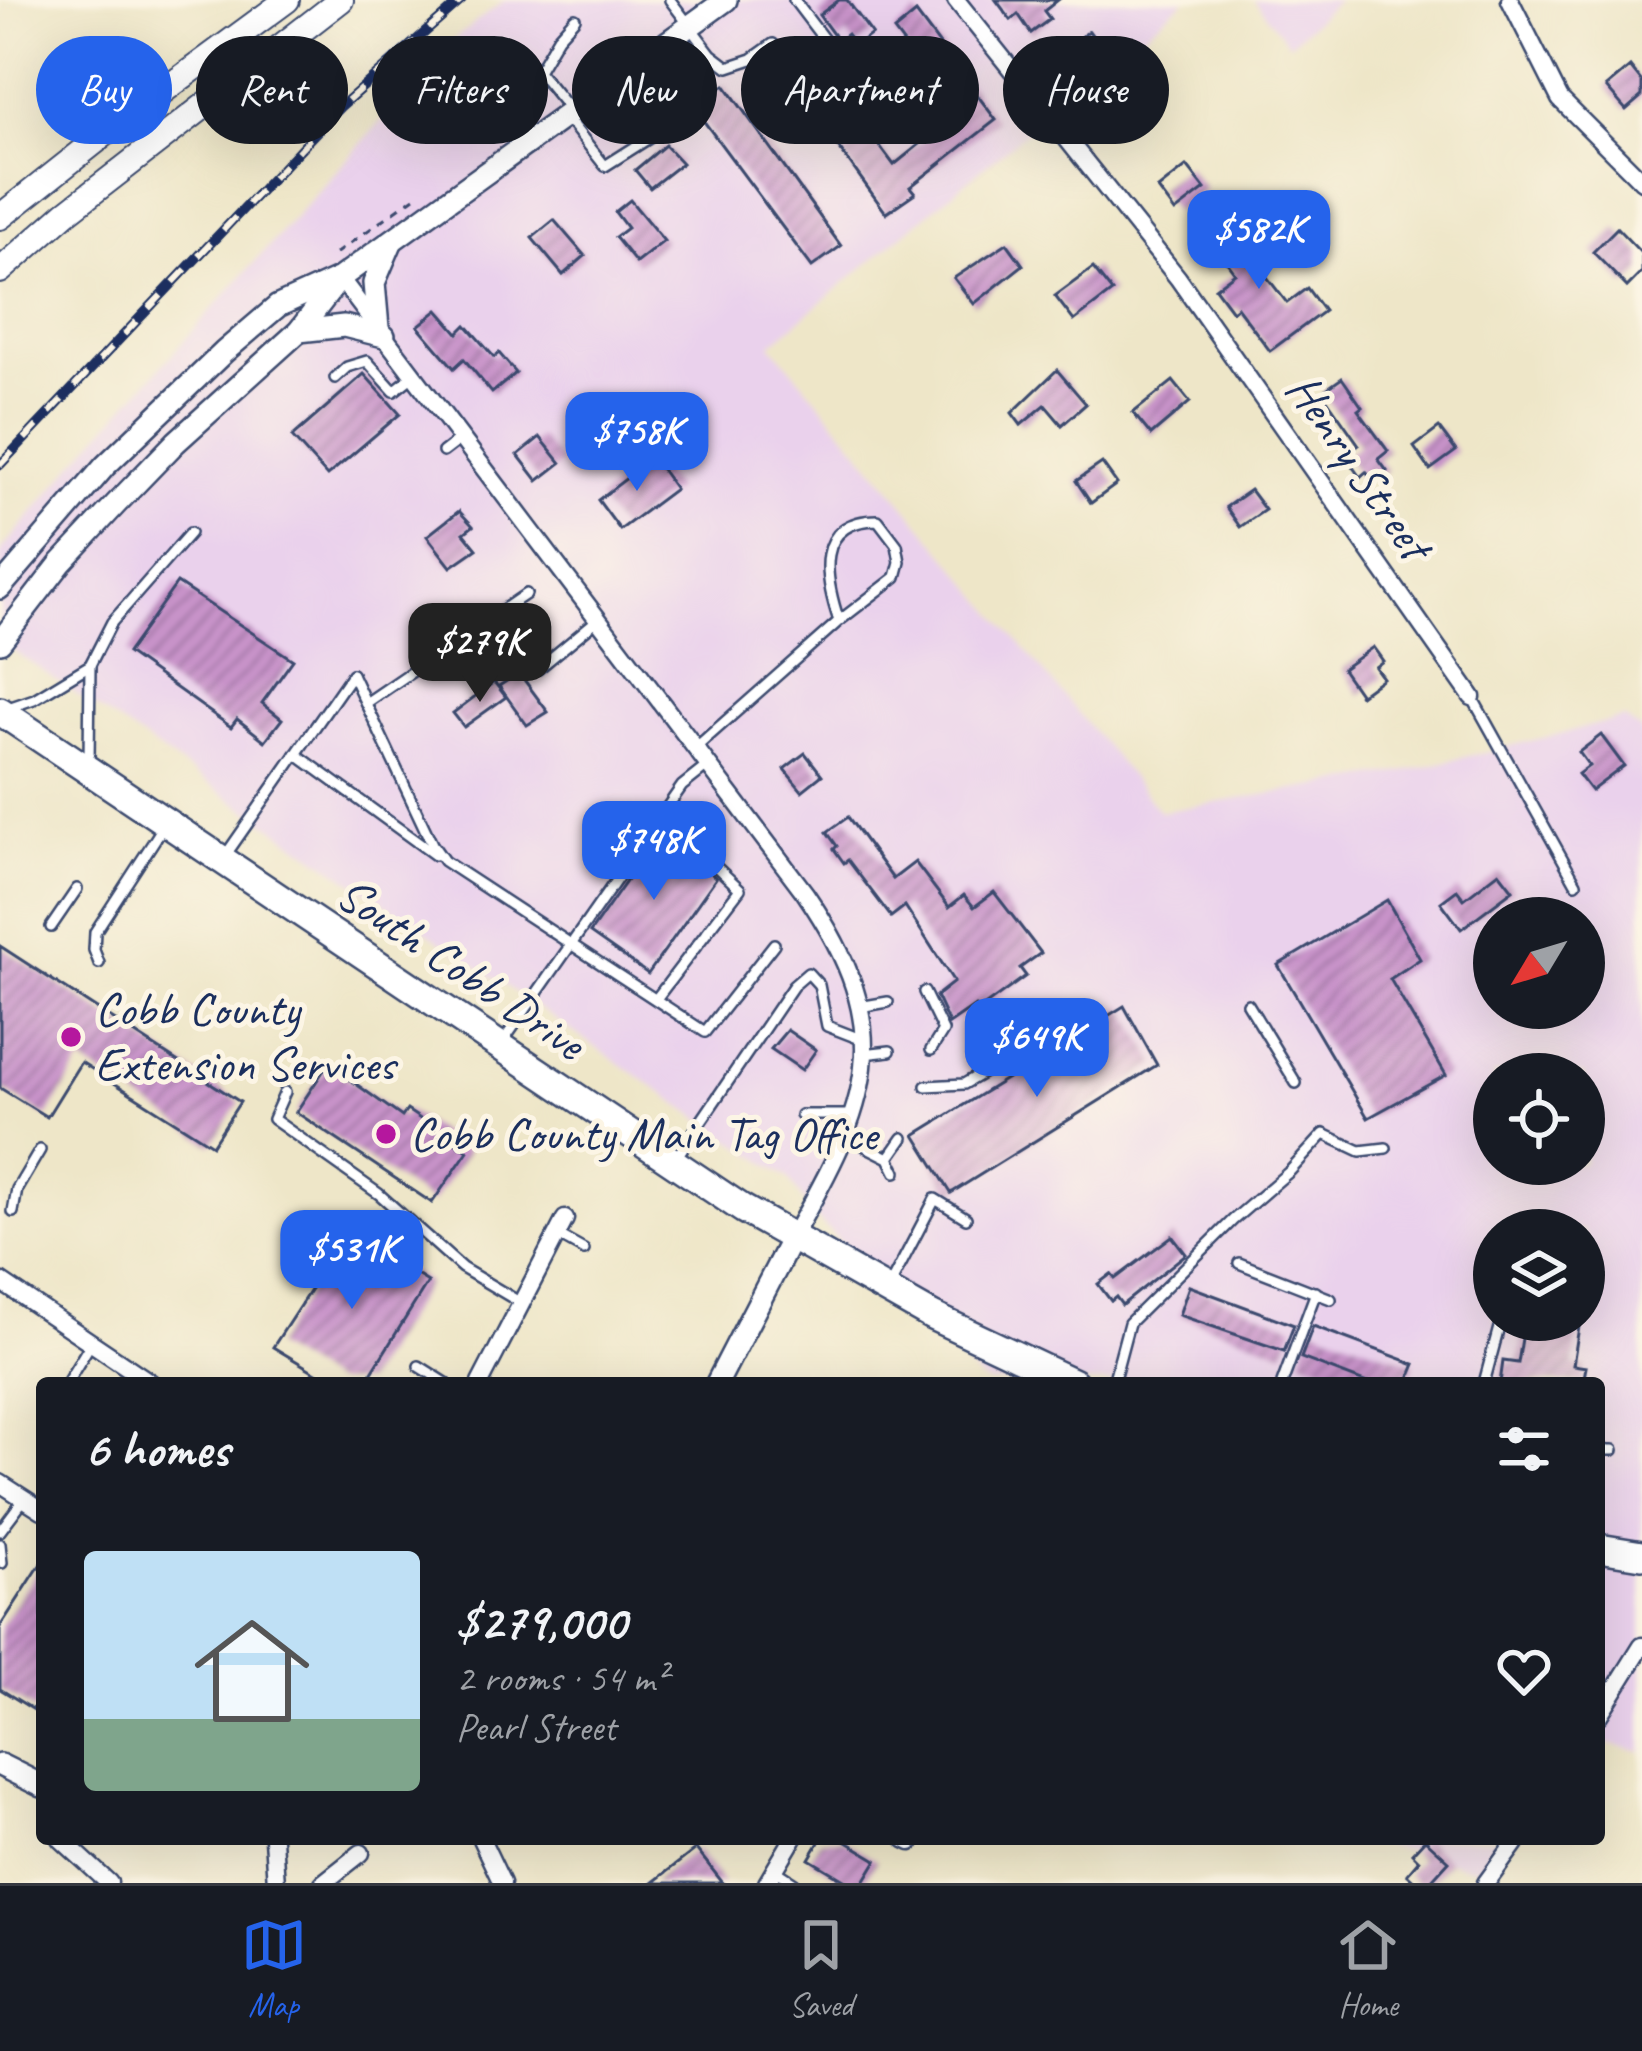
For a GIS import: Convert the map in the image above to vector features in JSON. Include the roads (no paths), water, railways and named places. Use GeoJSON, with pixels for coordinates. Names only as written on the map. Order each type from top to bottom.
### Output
{"type":"FeatureCollection","features":[{"type":"Feature","properties":{"kind":"main road"},"geometry":{"type":"LineString","coordinates":[[0,217],[287,0]]}},
{"type":"Feature","properties":{"kind":"main road"},"geometry":{"type":"LineString","coordinates":[[0,271],[66,213],[341,0]]}},
{"type":"Feature","properties":{"kind":"main road","name":"South Cobb Drive"},"geometry":{"type":"LineString","coordinates":[[0,711],[792,1238],[886,1291],[1062,1377]]}},
{"type":"Feature","properties":{"kind":"main road"},"geometry":{"type":"LineString","coordinates":[[1605,1549],[1642,1555]]}},
{"type":"Feature","properties":{"kind":"street"},"geometry":{"type":"LineString","coordinates":[[677,36],[726,0]]}},
{"type":"Feature","properties":{"kind":"street","name":"Henry Street"},"geometry":{"type":"LineString","coordinates":[[956,0],[1190,294],[1472,698]]}},
{"type":"Feature","properties":{"kind":"street"},"geometry":{"type":"LineString","coordinates":[[1510,0],[1560,99],[1642,181]]}},
{"type":"Feature","properties":{"kind":"street"},"geometry":{"type":"LineString","coordinates":[[6,581],[118,453],[278,306],[340,278],[572,113]]}},
{"type":"Feature","properties":{"kind":"street"},"geometry":{"type":"LineString","coordinates":[[381,332],[374,283],[393,240]]}},
{"type":"Feature","properties":{"kind":"street"},"geometry":{"type":"LineString","coordinates":[[0,642],[38,592],[176,442],[298,331],[340,278]]}},
{"type":"Feature","properties":{"kind":"street"},"geometry":{"type":"LineString","coordinates":[[340,278],[819,914],[847,964],[860,1007],[863,1047],[855,1115],[720,1377]]}},
{"type":"Feature","properties":{"kind":"street"},"geometry":{"type":"LineString","coordinates":[[298,331],[344,326],[381,332]]}},
{"type":"Feature","properties":{"kind":"street"},"geometry":{"type":"LineString","coordinates":[[483,1377],[561,1227]]}},
{"type":"Feature","properties":{"kind":"street"},"geometry":{"type":"LineString","coordinates":[[0,1281],[142,1377]]}},
{"type":"Feature","properties":{"kind":"street"},"geometry":{"type":"LineString","coordinates":[[0,1483],[36,1506]]}},
{"type":"Feature","properties":{"kind":"street"},"geometry":{"type":"LineString","coordinates":[[1605,1708],[1633,1677],[1642,1646]]}},
{"type":"Feature","properties":{"kind":"street"},"geometry":{"type":"LineString","coordinates":[[0,1765],[36,1783]]}},
{"type":"Feature","properties":{"kind":"street"},"geometry":{"type":"LineString","coordinates":[[68,1845],[109,1883]]}},
{"type":"Feature","properties":{"kind":"street"},"geometry":{"type":"LineString","coordinates":[[273,1845],[276,1883]]}},
{"type":"Feature","properties":{"kind":"street"},"geometry":{"type":"LineString","coordinates":[[484,1845],[502,1883]]}},
{"type":"Feature","properties":{"kind":"street"},"geometry":{"type":"LineString","coordinates":[[771,1876],[789,1845]]}},
{"type":"Feature","properties":{"kind":"street"},"geometry":{"type":"LineString","coordinates":[[1486,1883],[1511,1845]]}},
{"type":"Feature","properties":{"kind":"street"},"geometry":{"type":"LineString","coordinates":[[323,1883],[362,1853]]}},
{"type":"Feature","properties":{"kind":"lane"},"geometry":{"type":"LineString","coordinates":[[670,0],[711,54],[728,68],[741,63]]}},
{"type":"Feature","properties":{"kind":"lane"},"geometry":{"type":"LineString","coordinates":[[794,0],[821,36]]}},
{"type":"Feature","properties":{"kind":"lane"},"geometry":{"type":"LineString","coordinates":[[572,119],[538,71],[575,18]]}},
{"type":"Feature","properties":{"kind":"lane"},"geometry":{"type":"LineString","coordinates":[[589,144],[605,166],[640,144]]}},
{"type":"Feature","properties":{"kind":"lane"},"geometry":{"type":"LineString","coordinates":[[334,378],[347,367],[367,361],[394,391],[413,376]]}},
{"type":"Feature","properties":{"kind":"lane"},"geometry":{"type":"LineString","coordinates":[[442,452],[460,439]]}},
{"type":"Feature","properties":{"kind":"lane"},"geometry":{"type":"LineString","coordinates":[[693,750],[896,577],[897,545],[878,520],[859,520],[841,532],[825,558],[827,586],[839,621]]}},
{"type":"Feature","properties":{"kind":"lane"},"geometry":{"type":"LineString","coordinates":[[88,772],[90,665],[112,622],[190,533]]}},
{"type":"Feature","properties":{"kind":"lane"},"geometry":{"type":"LineString","coordinates":[[366,704],[526,594]]}},
{"type":"Feature","properties":{"kind":"lane"},"geometry":{"type":"LineString","coordinates":[[538,669],[596,621]]}},
{"type":"Feature","properties":{"kind":"lane"},"geometry":{"type":"LineString","coordinates":[[0,711],[34,699],[90,665]]}},
{"type":"Feature","properties":{"kind":"lane"},"geometry":{"type":"LineString","coordinates":[[221,862],[352,674],[444,861]]}},
{"type":"Feature","properties":{"kind":"lane"},"geometry":{"type":"LineString","coordinates":[[1472,698],[1576,883]]}},
{"type":"Feature","properties":{"kind":"lane"},"geometry":{"type":"LineString","coordinates":[[296,754],[444,861],[705,1032],[774,944]]}},
{"type":"Feature","properties":{"kind":"lane"},"geometry":{"type":"LineString","coordinates":[[499,1047],[682,786],[706,767]]}},
{"type":"Feature","properties":{"kind":"lane"},"geometry":{"type":"LineString","coordinates":[[656,999],[740,889],[661,815]]}},
{"type":"Feature","properties":{"kind":"lane"},"geometry":{"type":"LineString","coordinates":[[99,963],[94,937],[165,824]]}},
{"type":"Feature","properties":{"kind":"lane"},"geometry":{"type":"LineString","coordinates":[[51,927],[77,890]]}},
{"type":"Feature","properties":{"kind":"lane"},"geometry":{"type":"LineString","coordinates":[[673,1163],[793,986],[808,973],[819,985],[826,1026],[863,1047],[890,1051]]}},
{"type":"Feature","properties":{"kind":"lane"},"geometry":{"type":"LineString","coordinates":[[924,992],[944,1031],[931,1050]]}},
{"type":"Feature","properties":{"kind":"lane"},"geometry":{"type":"LineString","coordinates":[[860,1007],[888,1002]]}},
{"type":"Feature","properties":{"kind":"lane"},"geometry":{"type":"LineString","coordinates":[[1248,1004],[1295,1083]]}},
{"type":"Feature","properties":{"kind":"lane"},"geometry":{"type":"LineString","coordinates":[[926,1086],[964,1084],[1005,1060]]}},
{"type":"Feature","properties":{"kind":"lane"},"geometry":{"type":"LineString","coordinates":[[285,1092],[273,1119],[379,1194],[462,1268],[521,1303]]}},
{"type":"Feature","properties":{"kind":"lane"},"geometry":{"type":"LineString","coordinates":[[801,1115],[855,1115]]}},
{"type":"Feature","properties":{"kind":"lane"},"geometry":{"type":"LineString","coordinates":[[1115,1377],[1129,1323],[1324,1134],[1360,1151],[1386,1148]]}},
{"type":"Feature","properties":{"kind":"lane"},"geometry":{"type":"LineString","coordinates":[[847,1137],[889,1158],[896,1172]]}},
{"type":"Feature","properties":{"kind":"lane"},"geometry":{"type":"LineString","coordinates":[[889,1158],[903,1138]]}},
{"type":"Feature","properties":{"kind":"lane"},"geometry":{"type":"LineString","coordinates":[[14,1212],[17,1189],[40,1150]]}},
{"type":"Feature","properties":{"kind":"lane"},"geometry":{"type":"LineString","coordinates":[[886,1291],[935,1199],[965,1217]]}},
{"type":"Feature","properties":{"kind":"lane"},"geometry":{"type":"LineString","coordinates":[[561,1227],[584,1250]]}},
{"type":"Feature","properties":{"kind":"lane"},"geometry":{"type":"LineString","coordinates":[[1240,1263],[1331,1299]]}},
{"type":"Feature","properties":{"kind":"lane"},"geometry":{"type":"LineString","coordinates":[[1284,1377],[1316,1292]]}},
{"type":"Feature","properties":{"kind":"lane"},"geometry":{"type":"LineString","coordinates":[[1486,1377],[1495,1341]]}},
{"type":"Feature","properties":{"kind":"lane"},"geometry":{"type":"LineString","coordinates":[[70,1377],[91,1343]]}},
{"type":"Feature","properties":{"kind":"lane"},"geometry":{"type":"LineString","coordinates":[[419,1366],[436,1377]]}},
{"type":"Feature","properties":{"kind":"lane"},"geometry":{"type":"LineString","coordinates":[[1605,1450],[1612,1450]]}},
{"type":"Feature","properties":{"kind":"lane"},"geometry":{"type":"LineString","coordinates":[[0,1532],[24,1498]]}},
{"type":"Feature","properties":{"kind":"lane"},"geometry":{"type":"LineString","coordinates":[[0,1544],[2,1563]]}},
{"type":"Feature","properties":{"kind":"lane"},"geometry":{"type":"LineString","coordinates":[[771,1876],[795,1883]]}},
{"type":"Feature","properties":{"kind":"railway"},"geometry":{"type":"LineString","coordinates":[[0,465],[340,107],[462,0]]}},
{"type":"Feature","properties":{"kind":"place","name":"Cobb County Extension Services"},"geometry":{"type":"Point","coordinates":[71,1037]}},
{"type":"Feature","properties":{"kind":"place","name":"Cobb County Main Tag Office"},"geometry":{"type":"Point","coordinates":[386,1134]}}]}
